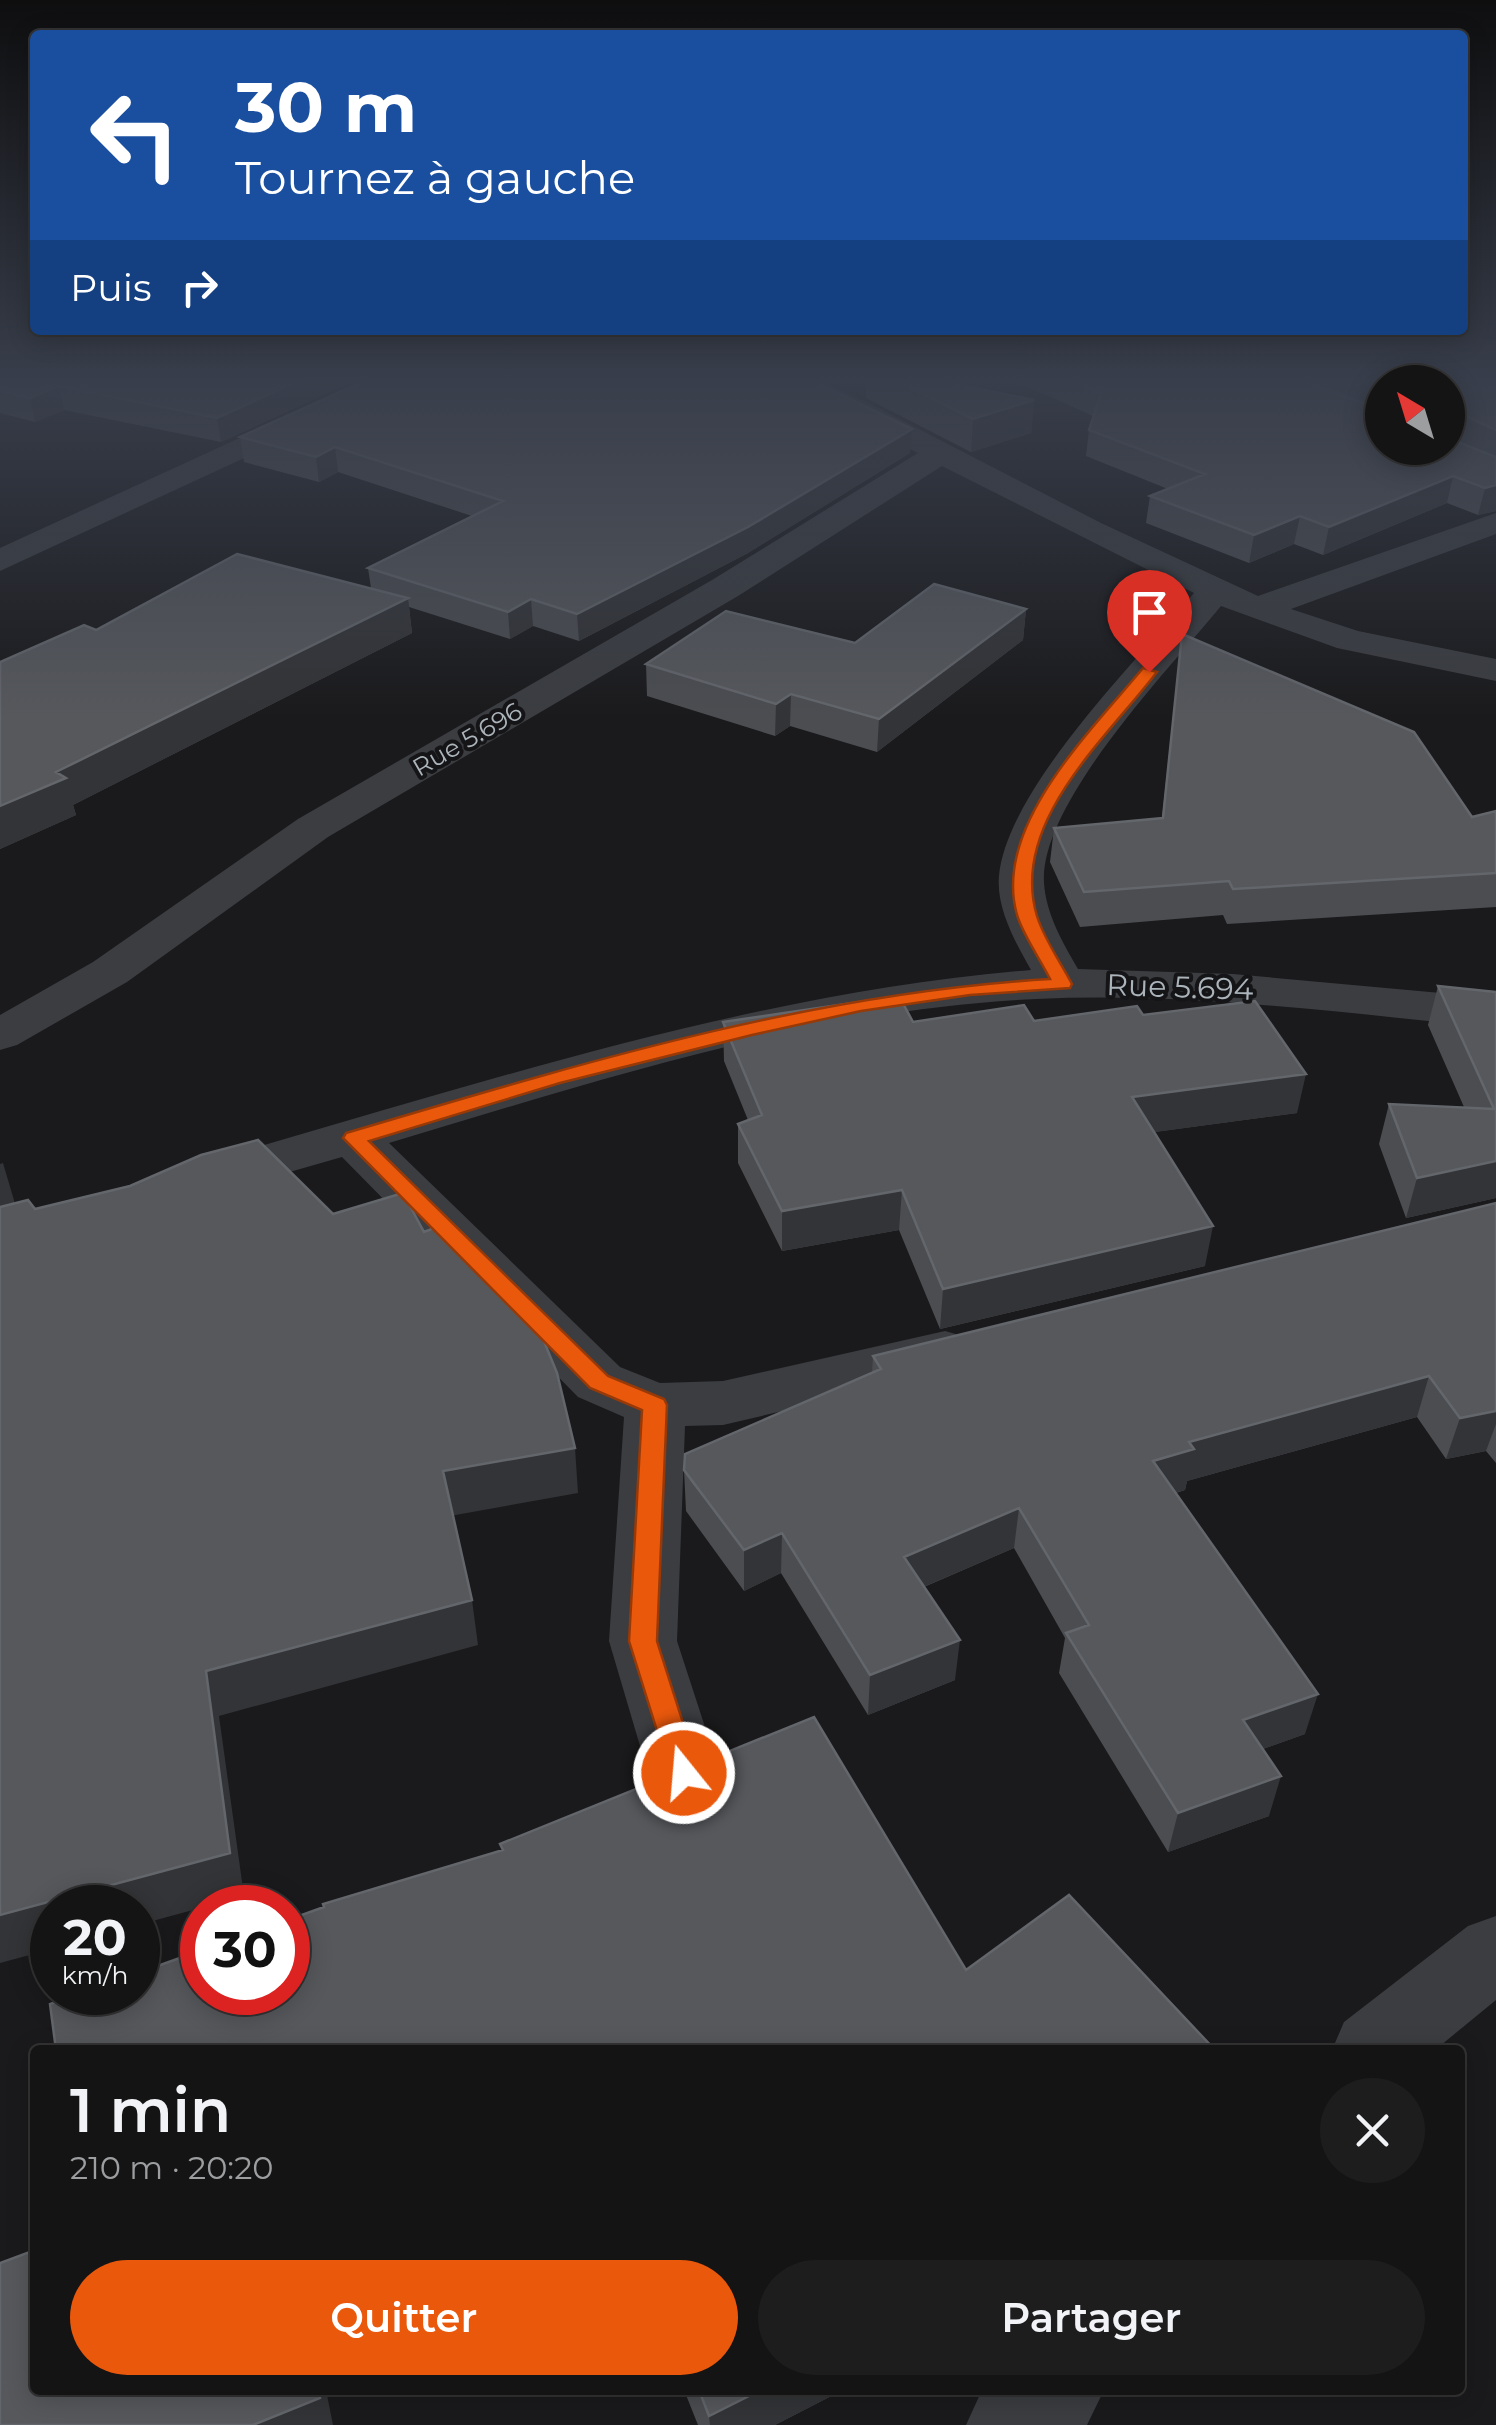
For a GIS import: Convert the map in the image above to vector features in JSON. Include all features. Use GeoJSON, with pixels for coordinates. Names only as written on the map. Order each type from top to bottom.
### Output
{"type":"FeatureCollection","features":[{"type":"Feature","properties":{"kind":"street"},"geometry":{"type":"LineString","coordinates":[[0,561],[150,491]]}},
{"type":"Feature","properties":{"kind":"street","name":"Rue 5.696"},"geometry":{"type":"LineString","coordinates":[[0,1035],[110,972],[313,828],[725,588],[879,491]]}},
{"type":"Feature","properties":{"kind":"street"},"geometry":{"type":"LineString","coordinates":[[1016,491],[1256,609],[1350,640],[1496,670]]}},
{"type":"Feature","properties":{"kind":"street"},"geometry":{"type":"LineString","coordinates":[[1256,609],[1496,524]]}},
{"type":"Feature","properties":{"kind":"street"},"geometry":{"type":"LineString","coordinates":[[1062,984],[1028,918],[1020,875],[1031,830],[1082,752],[1215,591]]}},
{"type":"Feature","properties":{"kind":"street","name":"Rue 5.694"},"geometry":{"type":"LineString","coordinates":[[157,1192],[553,1078],[861,1005],[952,992],[1062,984],[1214,984],[1496,1013]]}},
{"type":"Feature","properties":{"kind":"street"},"geometry":{"type":"LineString","coordinates":[[354,1138],[599,1382],[655,1405],[723,1403],[834,1380],[1003,1336]]}},
{"type":"Feature","properties":{"kind":"street"},"geometry":{"type":"LineString","coordinates":[[655,1405],[643,1641],[684,1773]]}},
{"type":"Feature","properties":{"kind":"street"},"geometry":{"type":"LineString","coordinates":[[1379,2045],[1496,1952]]}},
{"type":"Feature","properties":{"kind":"street"},"geometry":{"type":"LineString","coordinates":[[1012,2425],[1051,2395]]}},
{"type":"Feature","properties":{"kind":"building"},"geometry":{"type":"Polygon","coordinates":[[[472,491],[808,491],[748,527],[577,614],[531,599],[508,612],[368,568],[503,501],[472,491]]]}},
{"type":"Feature","properties":{"kind":"building"},"geometry":{"type":"Polygon","coordinates":[[[1162,491],[1416,491],[1329,527],[1300,516],[1254,535],[1150,496],[1162,491]]]}},
{"type":"Feature","properties":{"kind":"building"},"geometry":{"type":"Polygon","coordinates":[[[237,554],[408,598],[56,772],[66,778],[0,806],[0,662],[84,625],[96,630],[237,554]]]}},
{"type":"Feature","properties":{"kind":"building"},"geometry":{"type":"Polygon","coordinates":[[[934,584],[1026,609],[879,719],[791,694],[776,704],[646,664],[726,611],[855,643],[934,584]]]}},
{"type":"Feature","properties":{"kind":"building"},"geometry":{"type":"Polygon","coordinates":[[[1182,634],[1414,732],[1472,817],[1496,811],[1496,873],[1233,889],[1229,881],[1084,892],[1054,828],[1163,818],[1182,634]]]}},
{"type":"Feature","properties":{"kind":"building"},"geometry":{"type":"Polygon","coordinates":[[[1438,986],[1496,992],[1496,1161],[1417,1178],[1389,1104],[1494,1109],[1438,986]]]}},
{"type":"Feature","properties":{"kind":"building"},"geometry":{"type":"Polygon","coordinates":[[[899,996],[913,1022],[1024,1005],[1034,1021],[1137,1006],[1143,1015],[1255,1001],[1306,1074],[1132,1097],[1213,1226],[943,1289],[902,1190],[782,1211],[738,1124],[762,1115],[723,1022],[899,996]]]}},
{"type":"Feature","properties":{"kind":"building"},"geometry":{"type":"Polygon","coordinates":[[[258,1140],[333,1214],[403,1193],[424,1232],[442,1225],[534,1317],[557,1373],[575,1448],[443,1471],[472,1600],[206,1671],[230,1853],[111,1885],[30,1885],[30,1907],[0,1915],[0,1207],[28,1200],[35,1209],[130,1186],[201,1155],[258,1140]]]}},
{"type":"Feature","properties":{"kind":"building"},"geometry":{"type":"Polygon","coordinates":[[[1496,1203],[1496,1411],[1460,1418],[1429,1376],[1189,1442],[1194,1449],[1153,1461],[1318,1694],[1243,1720],[1281,1776],[1178,1813],[1066,1633],[1089,1625],[1019,1508],[904,1557],[960,1640],[870,1675],[782,1533],[744,1550],[684,1470],[685,1454],[881,1369],[873,1356],[1496,1203]]]}},
{"type":"Feature","properties":{"kind":"building"},"geometry":{"type":"Polygon","coordinates":[[[814,1717],[966,1970],[1069,1895],[1210,2045],[55,2045],[51,2015],[160,2015],[160,1965],[180,1958],[180,2015],[310,2015],[310,1912],[324,1907],[323,1904],[503,1850],[500,1844],[814,1717]]]}},
{"type":"Feature","properties":{"kind":"building"},"geometry":{"type":"Polygon","coordinates":[[[30,2252],[30,2395],[320,2398],[253,2425],[0,2425],[0,2263],[30,2252]]]}},
{"type":"Feature","properties":{"kind":"building"},"geometry":{"type":"Polygon","coordinates":[[[701,2395],[751,2395],[709,2416],[701,2395]]]}},
{"type":"Feature","properties":{"kind":"route"},"geometry":{"type":"LineString","coordinates":[[684,1773],[643,1641],[655,1405],[599,1382],[437,1225],[354,1138],[553,1078],[861,1005],[970,990],[1062,984],[1028,918],[1020,875],[1031,830],[1082,752],[1149,672]]}}]}
